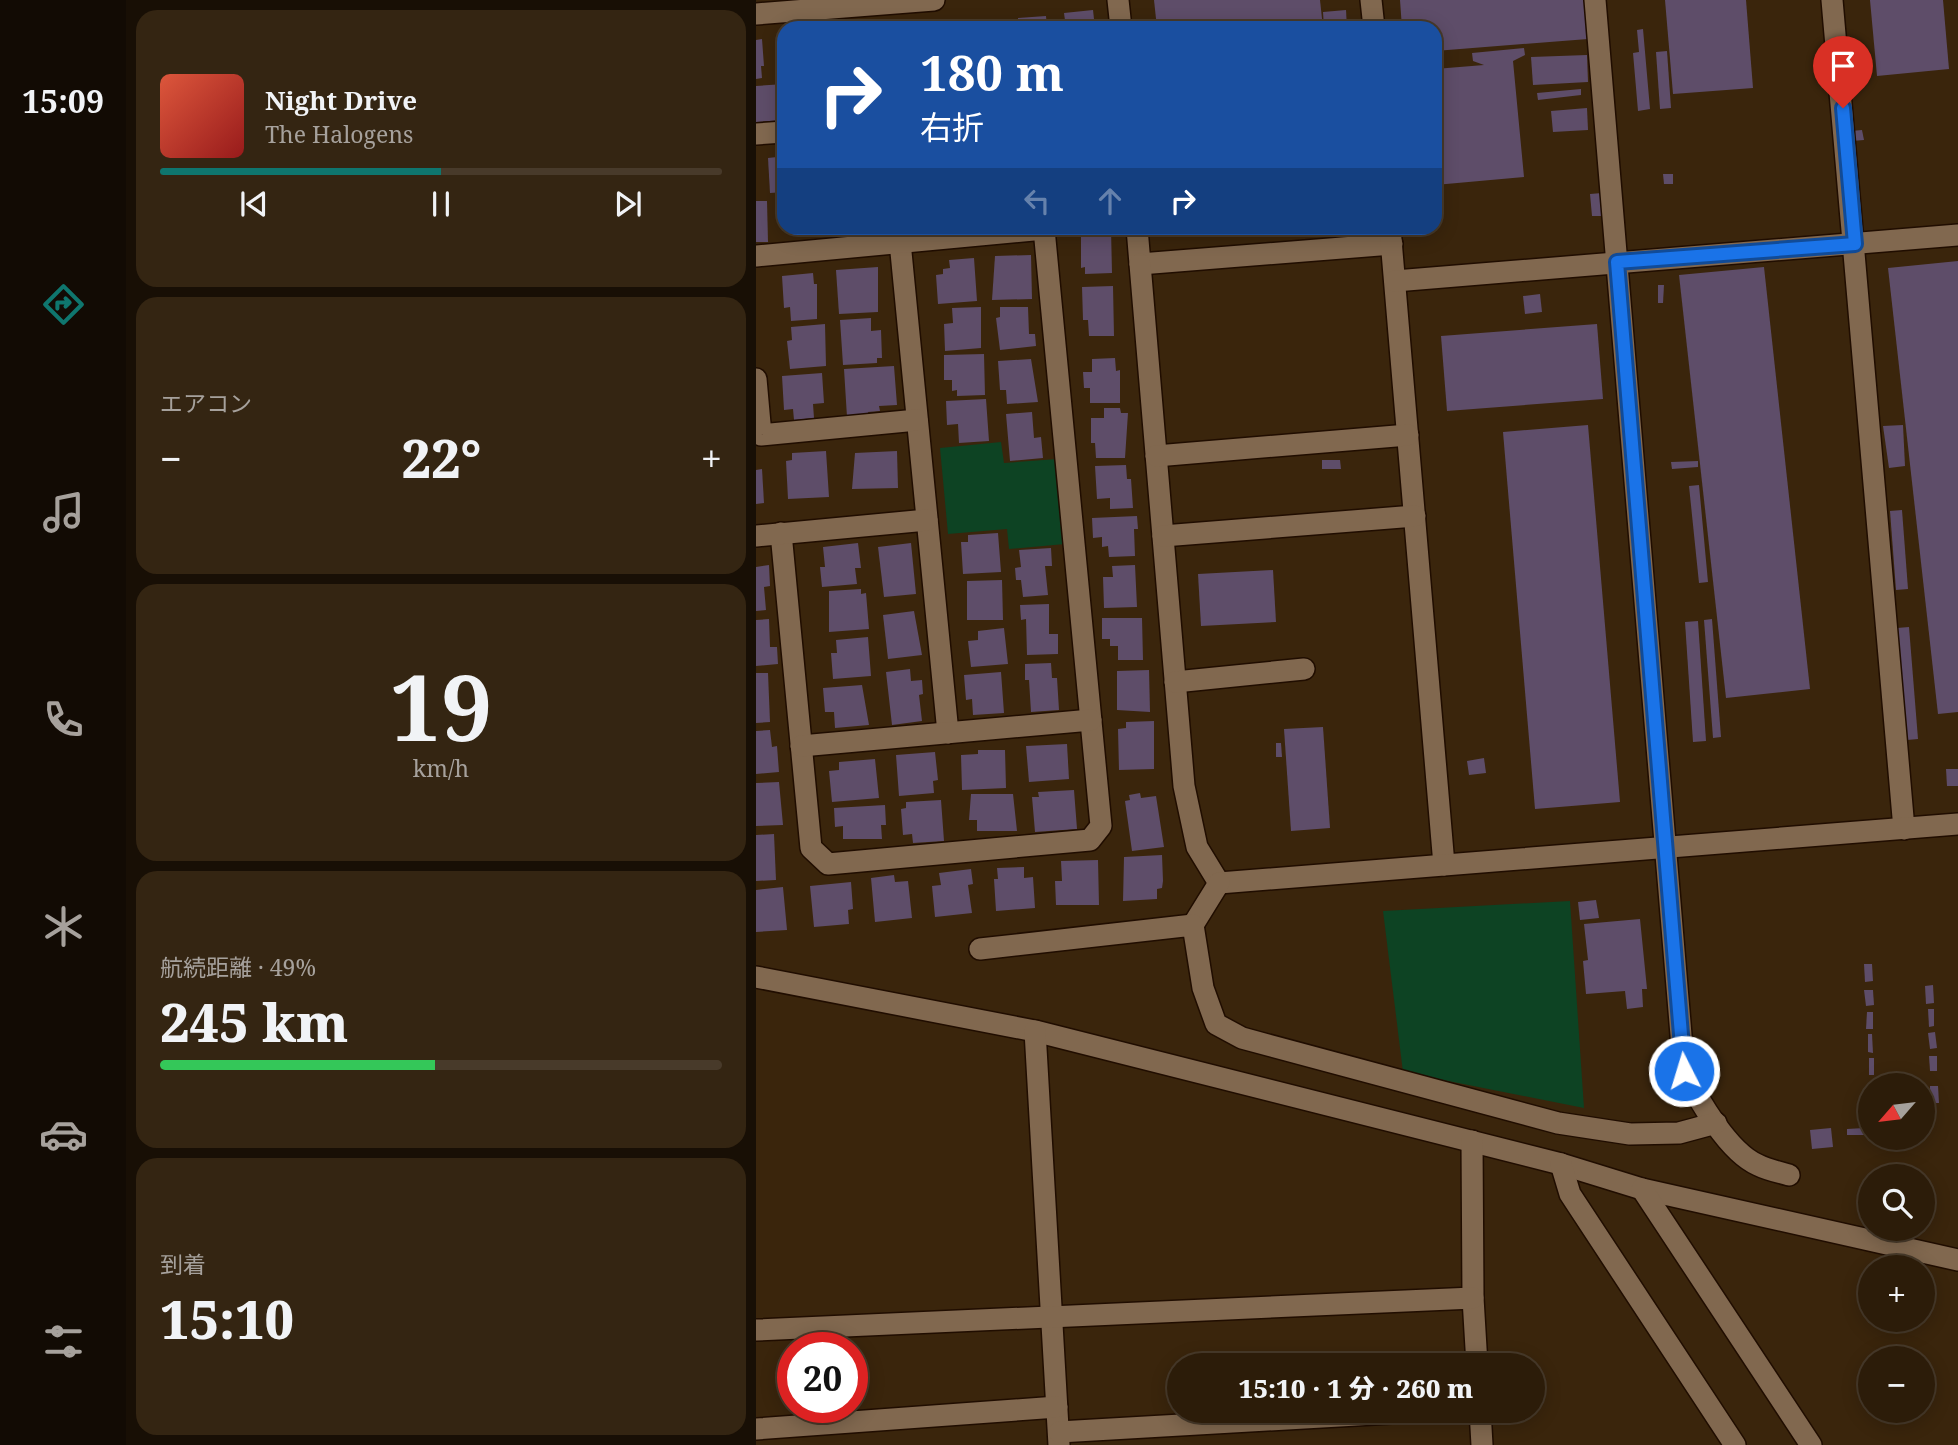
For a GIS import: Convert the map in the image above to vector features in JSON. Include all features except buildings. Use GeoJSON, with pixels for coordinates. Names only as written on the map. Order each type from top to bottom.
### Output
{"type":"FeatureCollection","features":[{"type":"Feature","properties":{"kind":"street"},"geometry":{"type":"LineString","coordinates":[[756,14],[934,0]]}},
{"type":"Feature","properties":{"kind":"street"},"geometry":{"type":"LineString","coordinates":[[1118,0],[1120,21]]}},
{"type":"Feature","properties":{"kind":"street"},"geometry":{"type":"LineString","coordinates":[[1371,0],[1373,21]]}},
{"type":"Feature","properties":{"kind":"street"},"geometry":{"type":"LineString","coordinates":[[1595,0],[1684,1071],[1697,1097],[1740,1153],[1756,1165],[1790,1175]]}},
{"type":"Feature","properties":{"kind":"street"},"geometry":{"type":"LineString","coordinates":[[1832,0],[1904,829]]}},
{"type":"Feature","properties":{"kind":"street"},"geometry":{"type":"LineString","coordinates":[[756,134],[777,132]]}},
{"type":"Feature","properties":{"kind":"street"},"geometry":{"type":"LineString","coordinates":[[756,256],[978,235]]}},
{"type":"Feature","properties":{"kind":"street"},"geometry":{"type":"LineString","coordinates":[[781,533],[811,848],[828,864],[1090,840],[1101,826],[1045,235]]}},
{"type":"Feature","properties":{"kind":"street"},"geometry":{"type":"LineString","coordinates":[[1138,235],[1184,786],[1197,847],[1219,883]]}},
{"type":"Feature","properties":{"kind":"street"},"geometry":{"type":"LineString","coordinates":[[1395,281],[1958,235]]}},
{"type":"Feature","properties":{"kind":"street"},"geometry":{"type":"LineString","coordinates":[[1140,264],[1391,236],[1444,866]]}},
{"type":"Feature","properties":{"kind":"street"},"geometry":{"type":"LineString","coordinates":[[900,242],[948,733]]}},
{"type":"Feature","properties":{"kind":"street"},"geometry":{"type":"LineString","coordinates":[[756,379],[761,435],[918,421]]}},
{"type":"Feature","properties":{"kind":"street"},"geometry":{"type":"LineString","coordinates":[[1156,456],[1408,435]]}},
{"type":"Feature","properties":{"kind":"street"},"geometry":{"type":"LineString","coordinates":[[1163,536],[1415,516]]}},
{"type":"Feature","properties":{"kind":"street"},"geometry":{"type":"LineString","coordinates":[[756,536],[927,520]]}},
{"type":"Feature","properties":{"kind":"street"},"geometry":{"type":"LineString","coordinates":[[1175,682],[1304,668]]}},
{"type":"Feature","properties":{"kind":"street"},"geometry":{"type":"LineString","coordinates":[[801,746],[1091,720]]}},
{"type":"Feature","properties":{"kind":"street"},"geometry":{"type":"LineString","coordinates":[[1219,883],[1958,824]]}},
{"type":"Feature","properties":{"kind":"street"},"geometry":{"type":"LineString","coordinates":[[1219,883],[1193,925],[1203,988],[1216,1024],[1242,1038],[1558,1124],[1630,1134],[1679,1133],[1716,1123]]}},
{"type":"Feature","properties":{"kind":"street"},"geometry":{"type":"LineString","coordinates":[[980,949],[1193,925]]}},
{"type":"Feature","properties":{"kind":"street"},"geometry":{"type":"LineString","coordinates":[[756,978],[1035,1031],[1561,1164],[1642,1189],[1958,1260]]}},
{"type":"Feature","properties":{"kind":"street"},"geometry":{"type":"LineString","coordinates":[[1035,1031],[1059,1439],[1271,1423]]}},
{"type":"Feature","properties":{"kind":"street"},"geometry":{"type":"LineString","coordinates":[[1472,1141],[1473,1298],[1476,1353]]}},
{"type":"Feature","properties":{"kind":"street"},"geometry":{"type":"LineString","coordinates":[[1561,1164],[1570,1194],[1735,1445]]}},
{"type":"Feature","properties":{"kind":"street"},"geometry":{"type":"LineString","coordinates":[[1642,1189],[1811,1445]]}},
{"type":"Feature","properties":{"kind":"street"},"geometry":{"type":"LineString","coordinates":[[756,1330],[1473,1298]]}},
{"type":"Feature","properties":{"kind":"street"},"geometry":{"type":"LineString","coordinates":[[756,1429],[1057,1407]]}},
{"type":"Feature","properties":{"kind":"street"},"geometry":{"type":"LineString","coordinates":[[1480,1423],[1482,1445]]}},
{"type":"Feature","properties":{"kind":"green space"},"geometry":{"type":"Polygon","coordinates":[[[1001,442],[1004,463],[1057,459],[1065,544],[1009,549],[1007,529],[948,534],[940,448],[1001,442]]]}},
{"type":"Feature","properties":{"kind":"green space"},"geometry":{"type":"Polygon","coordinates":[[[1570,901],[1584,1108],[1403,1072],[1383,911],[1570,901]]]}},
{"type":"Feature","properties":{"kind":"route"},"geometry":{"type":"LineString","coordinates":[[1684,1071],[1617,262],[1855,244],[1843,108]]}}]}
